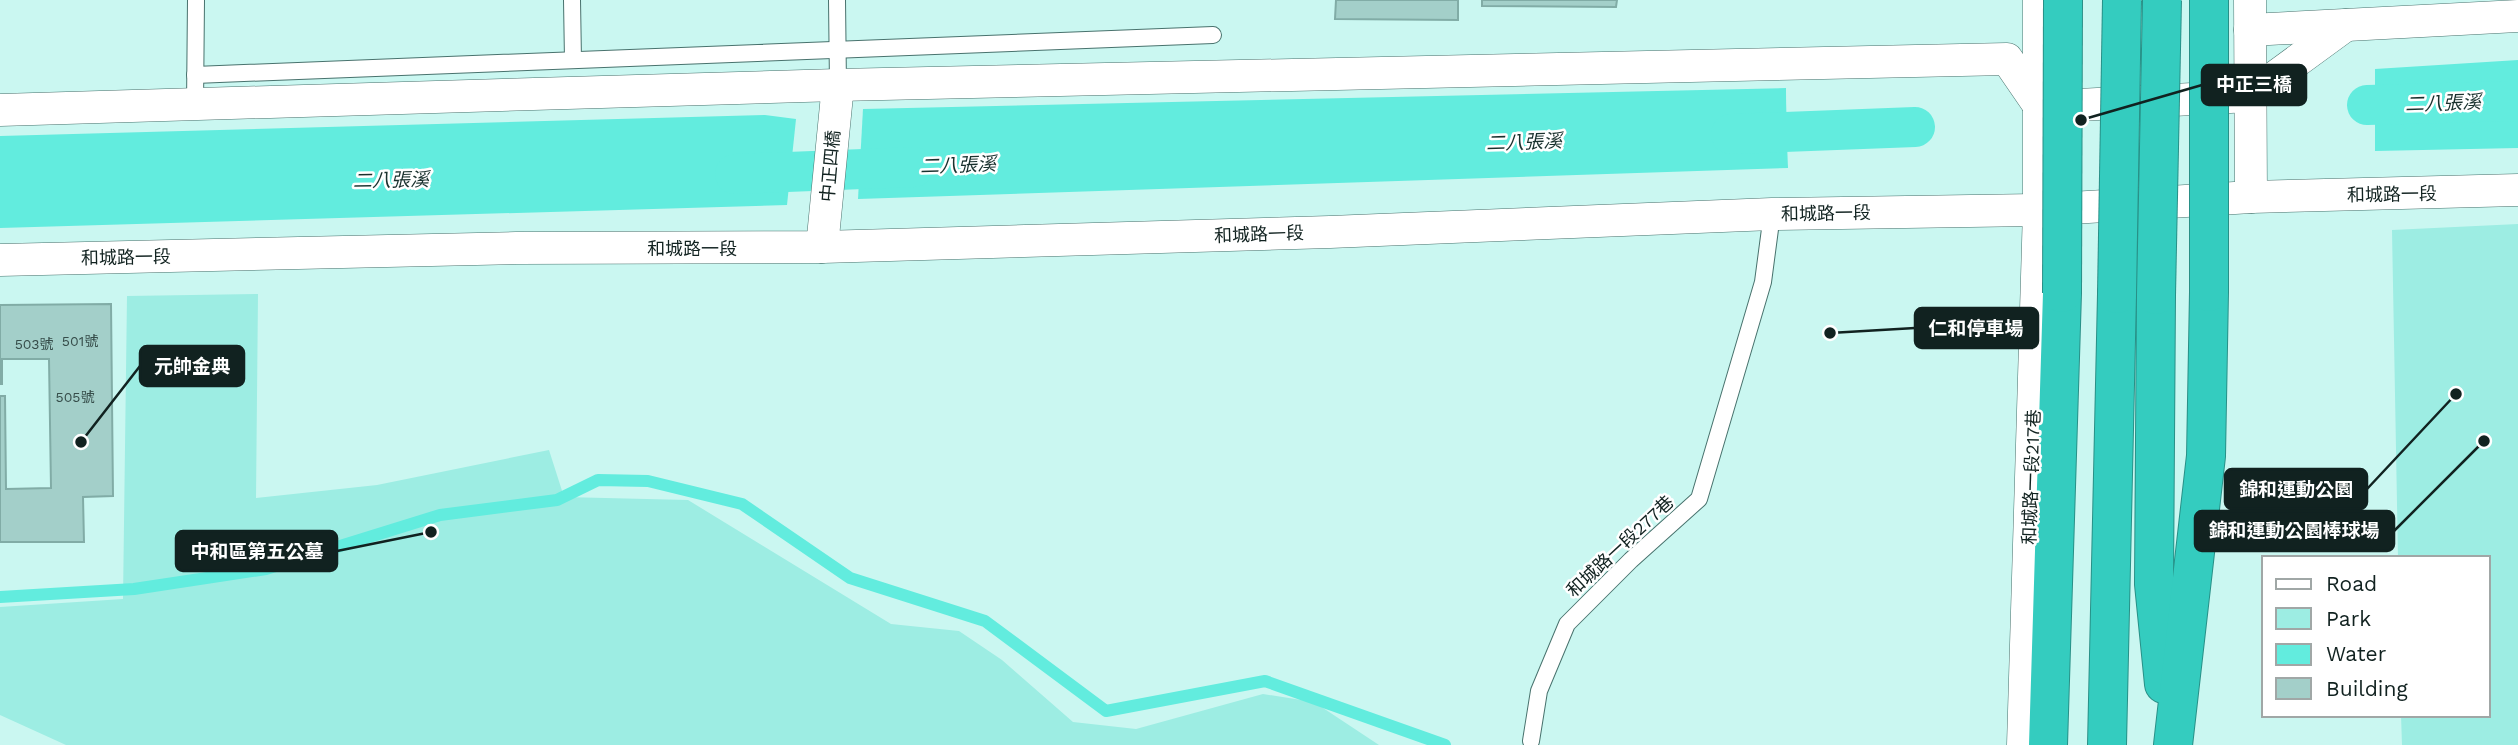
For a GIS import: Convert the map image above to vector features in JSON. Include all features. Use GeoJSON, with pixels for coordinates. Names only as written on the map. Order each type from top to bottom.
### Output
{"type":"FeatureCollection","features":[{"type":"Feature","properties":{"kind":"highway"},"geometry":{"type":"LineString","coordinates":[[2048,745],[2062,293],[2063,0]]}},
{"type":"Feature","properties":{"kind":"highway"},"geometry":{"type":"LineString","coordinates":[[2107,745],[2122,0]]}},
{"type":"Feature","properties":{"kind":"highway"},"geometry":{"type":"LineString","coordinates":[[2162,0],[2155,295],[2154,584],[2172,745]]}},
{"type":"Feature","properties":{"kind":"highway"},"geometry":{"type":"LineString","coordinates":[[2172,745],[2206,456],[2209,0]]}},
{"type":"Feature","properties":{"kind":"street","name":"和城路一段217巷"},"geometry":{"type":"LineString","coordinates":[[2023,745],[2039,210],[2039,0]]}},
{"type":"Feature","properties":{"kind":"street"},"geometry":{"type":"LineString","coordinates":[[2250,197],[2250,15],[2346,25],[2518,16]]}},
{"type":"Feature","properties":{"kind":"street"},"geometry":{"type":"LineString","coordinates":[[0,110],[195,90],[838,85],[2007,59],[2040,107],[2249,96],[2346,25]]}},
{"type":"Feature","properties":{"kind":"street","name":"中正四橋"},"geometry":{"type":"LineString","coordinates":[[822,247],[838,85]]}},
{"type":"Feature","properties":{"kind":"street","name":"和城路一段"},"geometry":{"type":"LineString","coordinates":[[0,260],[516,248],[822,247],[1316,233],[1772,214],[2039,210],[2250,197],[2518,190]]}},
{"type":"Feature","properties":{"kind":"lane"},"geometry":{"type":"LineString","coordinates":[[196,0],[195,90],[573,60],[1213,35]]}},
{"type":"Feature","properties":{"kind":"lane"},"geometry":{"type":"LineString","coordinates":[[572,0],[573,60]]}},
{"type":"Feature","properties":{"kind":"lane"},"geometry":{"type":"LineString","coordinates":[[836,0],[838,85]]}},
{"type":"Feature","properties":{"kind":"lane","name":"和城路一段277巷"},"geometry":{"type":"LineString","coordinates":[[1531,741],[1538,691],[1567,624],[1631,560],[1699,499],[1763,282],[1772,214]]}},
{"type":"Feature","properties":{"kind":"green space"},"geometry":{"type":"Polygon","coordinates":[[[2518,224],[2518,745],[2402,745],[2401,717],[2490,717],[2490,556],[2398,556],[2392,230],[2518,224]]]}},
{"type":"Feature","properties":{"kind":"green space"},"geometry":{"type":"Polygon","coordinates":[[[258,294],[256,498],[377,485],[549,450],[564,497],[688,500],[891,624],[959,631],[1002,660],[1073,722],[1136,729],[1263,694],[1314,702],[1379,745],[66,745],[0,715],[0,607],[123,599],[127,296],[258,294]]]}},
{"type":"Feature","properties":{"kind":"water"},"geometry":{"type":"Polygon","coordinates":[[[2518,60],[2518,148],[2375,151],[2375,69],[2518,60]]]}},
{"type":"Feature","properties":{"kind":"water"},"geometry":{"type":"Polygon","coordinates":[[[1786,88],[1788,168],[858,199],[863,109],[1786,88]]]}},
{"type":"Feature","properties":{"kind":"water"},"geometry":{"type":"Polygon","coordinates":[[[765,115],[796,119],[787,205],[0,228],[0,136],[765,115]]]}},
{"type":"Feature","properties":{"kind":"pier"},"geometry":{"type":"Polygon","coordinates":[[[2372,69],[2375,69],[2375,151],[2371,151],[2372,69]]]}},
{"type":"Feature","properties":{"kind":"pier"},"geometry":{"type":"Polygon","coordinates":[[[1786,88],[1789,88],[1792,167],[1788,167],[1786,88]]]}},
{"type":"Feature","properties":{"kind":"building"},"geometry":{"type":"Polygon","coordinates":[[[1336,0],[1458,0],[1458,20],[1335,19],[1336,0]]]}},
{"type":"Feature","properties":{"kind":"building"},"geometry":{"type":"Polygon","coordinates":[[[1482,0],[1617,0],[1616,7],[1482,6],[1482,0]]]}},
{"type":"Feature","properties":{"kind":"building"},"geometry":{"type":"Polygon","coordinates":[[[111,304],[113,496],[83,497],[84,542],[0,542],[0,396],[5,396],[6,489],[51,488],[49,359],[2,359],[0,384],[0,305],[111,304]]]}},
{"type":"Feature","properties":{"kind":"waterway","name":"二八張溪"},"geometry":{"type":"LineString","coordinates":[[2367,105],[2518,101]]}},
{"type":"Feature","properties":{"kind":"waterway","name":"二八張溪"},"geometry":{"type":"LineString","coordinates":[[1731,134],[1915,127]]}},
{"type":"Feature","properties":{"kind":"waterway","name":"二八張溪"},"geometry":{"type":"LineString","coordinates":[[735,174],[914,167]]}},
{"type":"Feature","properties":{"kind":"waterway"},"geometry":{"type":"LineString","coordinates":[[0,597],[134,589],[266,569],[440,515],[557,500],[598,480],[648,481],[742,504],[850,578],[985,621],[1106,711],[1265,681],[1445,745]]}},
{"type":"Feature","properties":{"kind":"place","name":"中正三橋"},"geometry":{"type":"Point","coordinates":[2081,120]}},
{"type":"Feature","properties":{"kind":"place","name":"仁和停車場"},"geometry":{"type":"Point","coordinates":[1830,333]}},
{"type":"Feature","properties":{"kind":"place","name":"錦和運動公園"},"geometry":{"type":"Point","coordinates":[2456,394]}},
{"type":"Feature","properties":{"kind":"place","name":"錦和運動公園棒球場"},"geometry":{"type":"Point","coordinates":[2484,441]}},
{"type":"Feature","properties":{"kind":"place","name":"元帥金典"},"geometry":{"type":"Point","coordinates":[81,442]}},
{"type":"Feature","properties":{"kind":"place","name":"中和區第五公墓"},"geometry":{"type":"Point","coordinates":[431,532]}}]}
